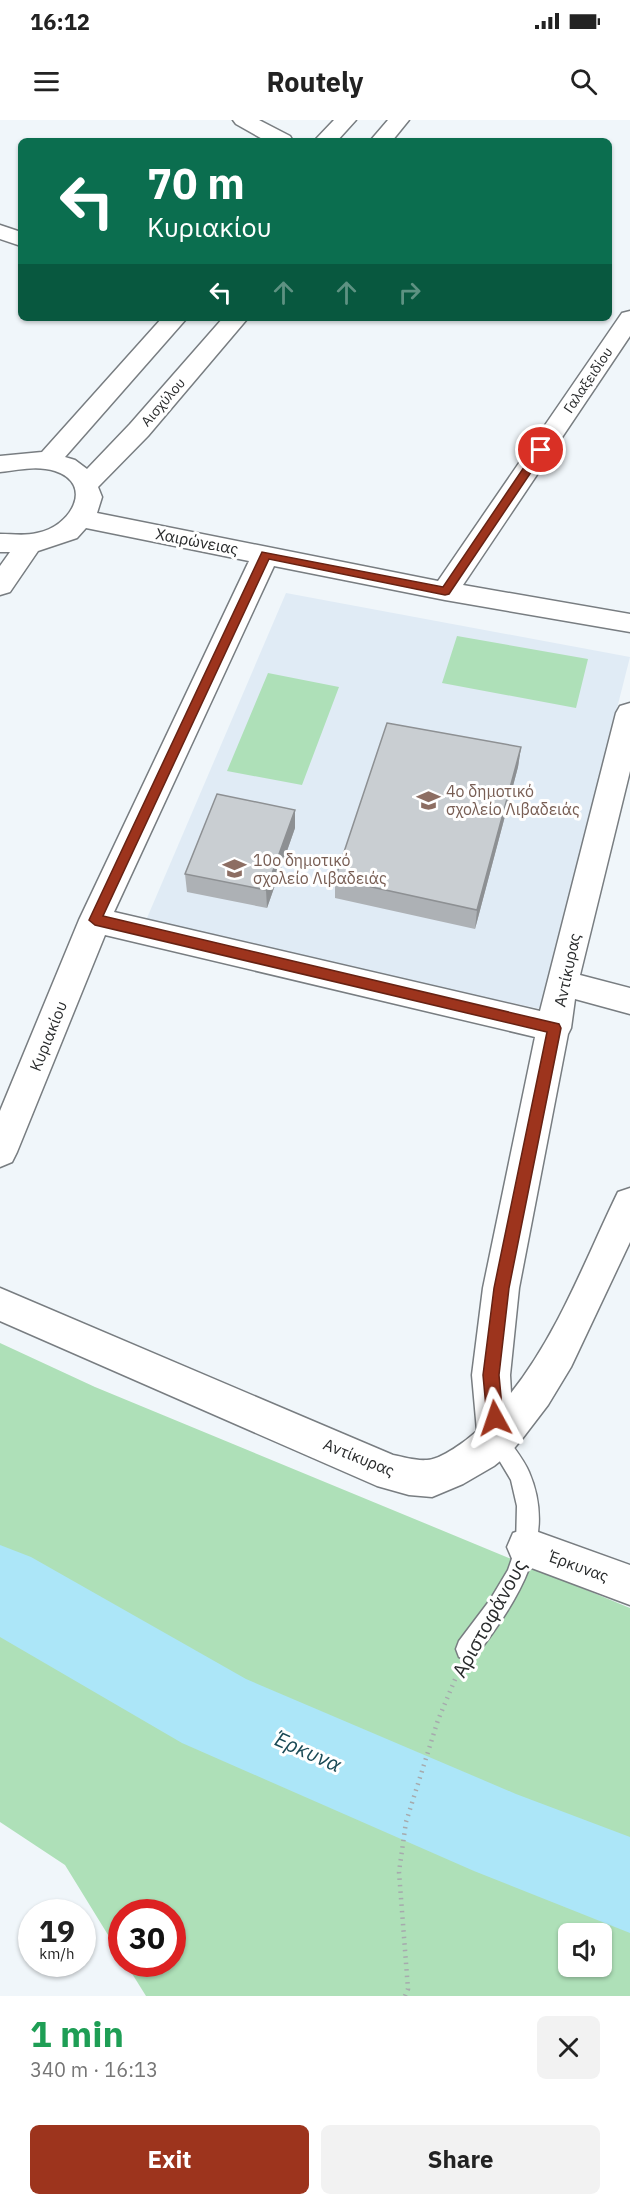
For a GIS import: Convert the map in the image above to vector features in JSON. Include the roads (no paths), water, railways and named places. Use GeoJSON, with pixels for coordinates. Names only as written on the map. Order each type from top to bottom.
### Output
{"type":"FeatureCollection","features":[{"type":"Feature","properties":{"kind":"street"},"geometry":{"type":"LineString","coordinates":[[243,120],[276,138]]}},
{"type":"Feature","properties":{"kind":"street"},"geometry":{"type":"LineString","coordinates":[[329,138],[346,120]]}},
{"type":"Feature","properties":{"kind":"street"},"geometry":{"type":"LineString","coordinates":[[384,138],[399,120]]}},
{"type":"Feature","properties":{"kind":"street"},"geometry":{"type":"LineString","coordinates":[[0,232],[18,238]]}},
{"type":"Feature","properties":{"kind":"street","name":"Γαλαξειδίου"},"geometry":{"type":"LineString","coordinates":[[445,591],[630,318]]}},
{"type":"Feature","properties":{"kind":"street"},"geometry":{"type":"LineString","coordinates":[[50,460],[173,321]]}},
{"type":"Feature","properties":{"kind":"street","name":"Αισχύλου"},"geometry":{"type":"LineString","coordinates":[[87,484],[139,430],[233,321]]}},
{"type":"Feature","properties":{"kind":"street"},"geometry":{"type":"LineString","coordinates":[[0,464],[20,459],[50,460],[73,469],[87,484],[91,501],[82,519],[69,531],[29,544],[0,543]]}},
{"type":"Feature","properties":{"kind":"street","name":"Χαιρώνειας"},"geometry":{"type":"LineString","coordinates":[[82,519],[445,591],[630,623]]}},
{"type":"Feature","properties":{"kind":"street"},"geometry":{"type":"LineString","coordinates":[[0,586],[29,544]]}},
{"type":"Feature","properties":{"kind":"street","name":"Κυριακίου"},"geometry":{"type":"LineString","coordinates":[[0,1152],[95,920],[266,554]]}},
{"type":"Feature","properties":{"kind":"street","name":"Αντίκυρας"},"geometry":{"type":"LineString","coordinates":[[0,1304],[391,1473],[428,1479],[462,1466],[497,1440],[491,1375],[501,1288],[555,1028],[562,983],[630,713]]}},
{"type":"Feature","properties":{"kind":"street"},"geometry":{"type":"LineString","coordinates":[[95,920],[555,1028]]}},
{"type":"Feature","properties":{"kind":"street"},"geometry":{"type":"LineString","coordinates":[[562,983],[630,1001]]}},
{"type":"Feature","properties":{"kind":"street"},"geometry":{"type":"LineString","coordinates":[[497,1440],[527,1404],[550,1370],[630,1203]]}},
{"type":"Feature","properties":{"kind":"street","name":"Έρκυνας"},"geometry":{"type":"LineString","coordinates":[[527,1547],[630,1585]]}},
{"type":"Feature","properties":{"kind":"lane","name":"Αριστοφάνους"},"geometry":{"type":"LineString","coordinates":[[467,1649],[498,1608],[516,1576],[527,1547],[528,1506],[520,1476],[497,1440]]}},
{"type":"Feature","properties":{"kind":"waterway","name":"Έρκυνα"},"geometry":{"type":"LineString","coordinates":[[0,1588],[214,1711],[507,1838],[630,1885]]}},
{"type":"Feature","properties":{"kind":"place","name":"4ο δημοτικό σχολείο Λιβαδειάς"},"geometry":{"type":"Point","coordinates":[428,800]}},
{"type":"Feature","properties":{"kind":"place","name":"10ο δημοτικό σχολείο Λιβαδειάς"},"geometry":{"type":"Point","coordinates":[235,869]}}]}
